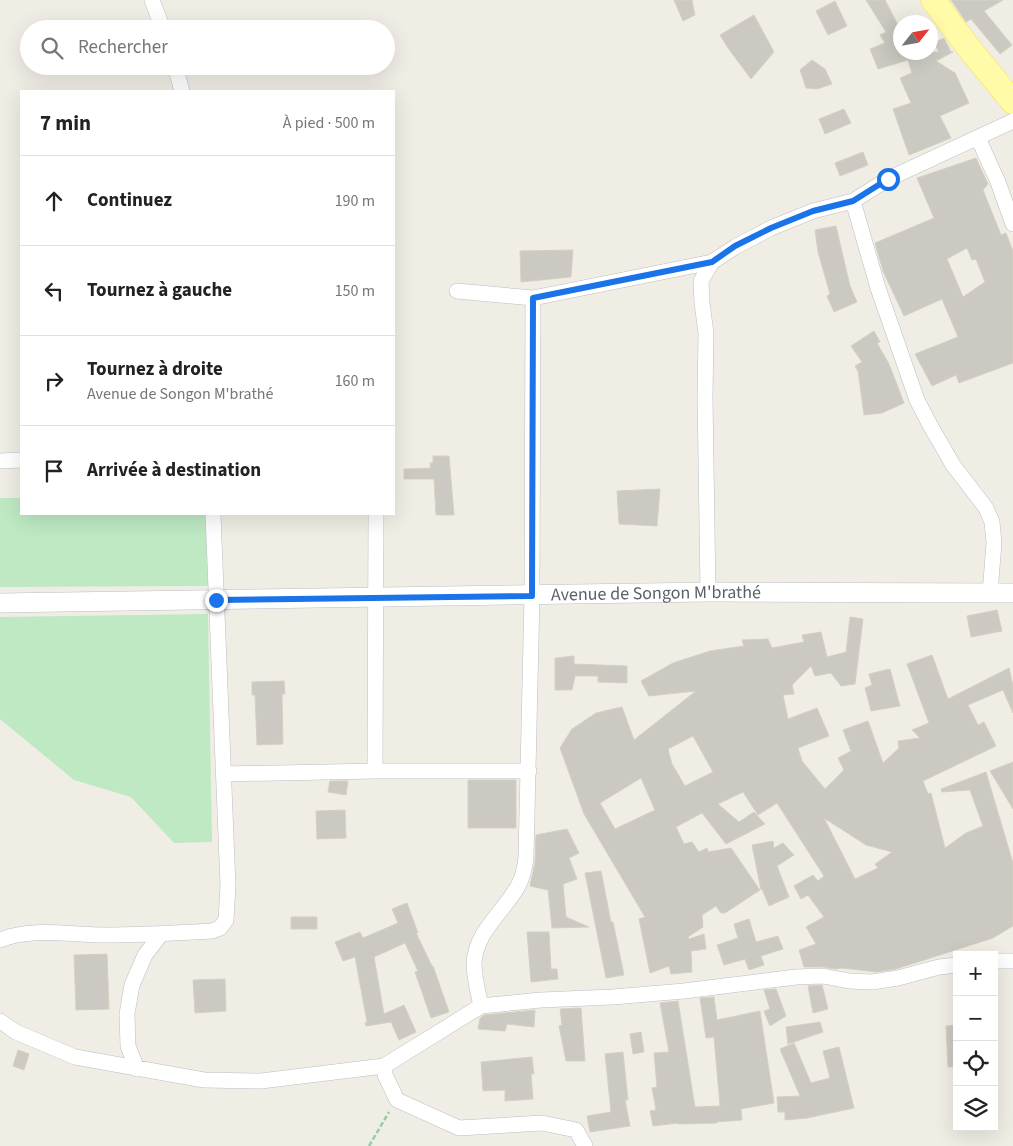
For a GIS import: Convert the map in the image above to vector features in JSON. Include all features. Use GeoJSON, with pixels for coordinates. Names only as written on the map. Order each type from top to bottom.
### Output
{"type":"FeatureCollection","features":[{"type":"Feature","properties":{"kind":"main road"},"geometry":{"type":"LineString","coordinates":[[933,0],[1013,102]]}},
{"type":"Feature","properties":{"kind":"street"},"geometry":{"type":"LineString","coordinates":[[152,0],[160,20]]}},
{"type":"Feature","properties":{"kind":"street"},"geometry":{"type":"LineString","coordinates":[[178,75],[182,90]]}},
{"type":"Feature","properties":{"kind":"street"},"geometry":{"type":"LineString","coordinates":[[457,291],[533,298],[712,262],[735,246],[771,228],[813,211],[853,201],[888,179],[1013,121]]}},
{"type":"Feature","properties":{"kind":"street"},"geometry":{"type":"LineString","coordinates":[[978,138],[998,182],[1013,224]]}},
{"type":"Feature","properties":{"kind":"street"},"geometry":{"type":"LineString","coordinates":[[853,201],[878,288],[917,400],[953,465],[986,508],[992,522],[994,543],[990,593]]}},
{"type":"Feature","properties":{"kind":"street"},"geometry":{"type":"LineString","coordinates":[[708,592],[706,332],[701,282],[712,262]]}},
{"type":"Feature","properties":{"kind":"street"},"geometry":{"type":"LineString","coordinates":[[481,1006],[474,965],[477,946],[487,926],[517,888],[524,873],[526,856],[532,596],[533,298]]}},
{"type":"Feature","properties":{"kind":"street"},"geometry":{"type":"LineString","coordinates":[[0,460],[20,460]]}},
{"type":"Feature","properties":{"kind":"street"},"geometry":{"type":"LineString","coordinates":[[0,940],[10,936],[52,933],[103,935],[212,931],[220,928],[226,920],[228,886],[213,515]]}},
{"type":"Feature","properties":{"kind":"street"},"geometry":{"type":"LineString","coordinates":[[375,771],[376,515]]}},
{"type":"Feature","properties":{"kind":"street","name":"Avenue de Songon M'brathé"},"geometry":{"type":"LineString","coordinates":[[0,604],[708,592],[1013,594]]}},
{"type":"Feature","properties":{"kind":"street"},"geometry":{"type":"LineString","coordinates":[[224,774],[375,771],[529,771]]}},
{"type":"Feature","properties":{"kind":"street"},"geometry":{"type":"LineString","coordinates":[[137,1069],[128,1046],[126,1014],[132,985],[145,955],[162,933]]}},
{"type":"Feature","properties":{"kind":"street"},"geometry":{"type":"LineString","coordinates":[[998,961],[1013,961]]}},
{"type":"Feature","properties":{"kind":"street"},"geometry":{"type":"LineString","coordinates":[[0,1021],[16,1032],[75,1057],[204,1080],[261,1081],[384,1066],[481,1006],[684,991],[796,977],[823,976],[849,981],[872,982],[953,965]]}},
{"type":"Feature","properties":{"kind":"street"},"geometry":{"type":"LineString","coordinates":[[384,1066],[385,1075],[396,1100],[459,1128],[542,1123],[576,1130],[585,1146]]}},
{"type":"Feature","properties":{"kind":"path"},"geometry":{"type":"LineString","coordinates":[[369,1146],[396,1100]]}},
{"type":"Feature","properties":{"kind":"green space"},"geometry":{"type":"Polygon","coordinates":[[[0,498],[20,498],[20,515],[207,515],[209,586],[0,587],[0,498]]]}},
{"type":"Feature","properties":{"kind":"green space"},"geometry":{"type":"Polygon","coordinates":[[[208,614],[212,842],[174,843],[131,797],[74,780],[0,719],[0,617],[208,614]]]}},
{"type":"Feature","properties":{"kind":"building"},"geometry":{"type":"Polygon","coordinates":[[[674,0],[692,0],[695,15],[683,21],[674,0]]]}},
{"type":"Feature","properties":{"kind":"building"},"geometry":{"type":"Polygon","coordinates":[[[866,0],[885,0],[893,15],[893,60],[908,60],[878,69],[870,49],[885,43],[880,35],[886,32],[866,0]]]}},
{"type":"Feature","properties":{"kind":"building"},"geometry":{"type":"Polygon","coordinates":[[[951,0],[1003,0],[984,11],[1012,45],[1000,54],[971,19],[966,22],[951,0]]]}},
{"type":"Feature","properties":{"kind":"building"},"geometry":{"type":"Polygon","coordinates":[[[835,1],[847,26],[828,35],[816,11],[835,1]]]}},
{"type":"Feature","properties":{"kind":"building"},"geometry":{"type":"Polygon","coordinates":[[[754,15],[774,52],[751,79],[720,35],[754,15]]]}},
{"type":"Feature","properties":{"kind":"building"},"geometry":{"type":"Polygon","coordinates":[[[944,38],[951,52],[953,52],[938,60],[938,41],[944,38]]]}},
{"type":"Feature","properties":{"kind":"building"},"geometry":{"type":"Polygon","coordinates":[[[812,60],[825,69],[832,84],[817,89],[806,88],[800,70],[812,60]]]}},
{"type":"Feature","properties":{"kind":"building"},"geometry":{"type":"Polygon","coordinates":[[[908,60],[938,60],[936,61],[955,73],[969,103],[940,116],[951,138],[909,155],[893,109],[911,103],[900,78],[912,73],[908,60]]]}},
{"type":"Feature","properties":{"kind":"building"},"geometry":{"type":"Polygon","coordinates":[[[844,109],[851,123],[825,134],[819,119],[844,109]]]}},
{"type":"Feature","properties":{"kind":"building"},"geometry":{"type":"Polygon","coordinates":[[[863,152],[868,165],[840,176],[835,163],[863,152]]]}},
{"type":"Feature","properties":{"kind":"building"},"geometry":{"type":"Polygon","coordinates":[[[976,158],[988,184],[983,190],[1001,235],[1006,233],[1013,251],[1013,363],[959,383],[956,375],[932,386],[915,354],[958,337],[942,299],[904,316],[883,271],[875,243],[934,218],[917,178],[976,158]],[[967,248],[947,259],[963,297],[985,282],[976,259],[972,260],[967,248]]]}},
{"type":"Feature","properties":{"kind":"building"},"geometry":{"type":"Polygon","coordinates":[[[836,226],[850,286],[857,302],[834,312],[827,296],[830,294],[818,252],[815,230],[836,226]]]}},
{"type":"Feature","properties":{"kind":"building"},"geometry":{"type":"Polygon","coordinates":[[[573,250],[571,277],[521,282],[520,251],[573,250]]]}},
{"type":"Feature","properties":{"kind":"building"},"geometry":{"type":"Polygon","coordinates":[[[874,331],[880,342],[877,343],[889,364],[904,403],[882,413],[864,415],[858,371],[855,366],[862,362],[851,346],[874,331]]]}},
{"type":"Feature","properties":{"kind":"building"},"geometry":{"type":"Polygon","coordinates":[[[433,456],[449,456],[454,515],[436,515],[434,479],[404,479],[404,469],[431,468],[430,463],[433,463],[433,456]]]}},
{"type":"Feature","properties":{"kind":"building"},"geometry":{"type":"Polygon","coordinates":[[[660,489],[657,526],[619,524],[617,491],[660,489]]]}},
{"type":"Feature","properties":{"kind":"building"},"geometry":{"type":"Polygon","coordinates":[[[997,610],[1002,631],[971,637],[967,616],[997,610]]]}},
{"type":"Feature","properties":{"kind":"building"},"geometry":{"type":"Polygon","coordinates":[[[850,617],[863,619],[855,684],[841,686],[831,673],[815,676],[811,666],[792,685],[794,694],[783,695],[788,719],[817,708],[829,736],[798,748],[802,761],[825,789],[844,770],[838,758],[851,751],[843,730],[868,721],[883,763],[899,748],[898,741],[920,738],[912,730],[929,723],[907,664],[932,655],[948,699],[1009,668],[1013,686],[1013,713],[1003,690],[968,705],[978,725],[984,722],[996,746],[923,781],[928,794],[931,793],[945,848],[966,833],[983,826],[970,790],[942,792],[941,789],[986,772],[1013,863],[1013,926],[993,938],[896,969],[877,972],[842,968],[804,967],[799,950],[816,944],[806,927],[824,917],[808,895],[801,899],[794,886],[813,875],[818,881],[824,876],[777,803],[758,815],[743,792],[718,804],[739,822],[754,812],[765,824],[726,844],[702,813],[676,827],[684,844],[692,842],[699,852],[707,848],[708,852],[731,848],[760,890],[725,913],[721,913],[716,906],[702,915],[703,927],[688,937],[689,939],[704,934],[706,949],[691,951],[692,972],[671,974],[669,966],[650,973],[639,919],[645,917],[584,814],[560,748],[572,729],[596,713],[622,707],[634,740],[696,691],[649,696],[641,681],[673,663],[710,651],[744,646],[742,640],[768,639],[772,648],[804,642],[802,635],[821,632],[827,657],[846,652],[850,617]],[[693,736],[668,749],[672,764],[685,786],[713,772],[693,736]],[[641,778],[600,803],[615,829],[655,810],[641,778]],[[824,818],[855,879],[878,868],[875,864],[892,852],[866,845],[824,818]]]}},
{"type":"Feature","properties":{"kind":"building"},"geometry":{"type":"Polygon","coordinates":[[[574,656],[574,664],[627,666],[627,683],[598,682],[598,676],[575,676],[572,690],[555,690],[555,658],[574,656]]]}},
{"type":"Feature","properties":{"kind":"building"},"geometry":{"type":"Polygon","coordinates":[[[890,669],[900,706],[871,711],[865,688],[872,685],[869,674],[890,669]]]}},
{"type":"Feature","properties":{"kind":"building"},"geometry":{"type":"Polygon","coordinates":[[[284,681],[285,694],[282,694],[283,744],[257,745],[255,695],[252,695],[252,682],[284,681]]]}},
{"type":"Feature","properties":{"kind":"building"},"geometry":{"type":"Polygon","coordinates":[[[1013,762],[1013,809],[990,771],[1013,762]]]}},
{"type":"Feature","properties":{"kind":"building"},"geometry":{"type":"Polygon","coordinates":[[[468,780],[516,780],[516,828],[468,828],[468,780]]]}},
{"type":"Feature","properties":{"kind":"building"},"geometry":{"type":"Polygon","coordinates":[[[330,781],[348,781],[346,795],[328,792],[330,781]]]}},
{"type":"Feature","properties":{"kind":"building"},"geometry":{"type":"Polygon","coordinates":[[[345,810],[346,838],[317,839],[316,811],[345,810]]]}},
{"type":"Feature","properties":{"kind":"building"},"geometry":{"type":"Polygon","coordinates":[[[567,829],[579,853],[569,858],[577,879],[563,884],[566,917],[589,927],[552,928],[548,890],[530,886],[535,862],[536,835],[567,829]]]}},
{"type":"Feature","properties":{"kind":"building"},"geometry":{"type":"Polygon","coordinates":[[[773,841],[774,848],[783,843],[794,855],[777,866],[789,897],[769,906],[761,890],[752,845],[773,841]]]}},
{"type":"Feature","properties":{"kind":"building"},"geometry":{"type":"Polygon","coordinates":[[[601,871],[624,975],[606,978],[585,873],[601,871]]]}},
{"type":"Feature","properties":{"kind":"building"},"geometry":{"type":"Polygon","coordinates":[[[407,903],[418,933],[416,933],[433,966],[449,1012],[431,1018],[415,972],[418,971],[405,943],[374,957],[384,1014],[404,1005],[416,1032],[399,1040],[391,1022],[366,1026],[365,1023],[367,1022],[355,957],[343,961],[335,942],[360,932],[363,938],[398,923],[392,909],[407,903]]]}},
{"type":"Feature","properties":{"kind":"building"},"geometry":{"type":"Polygon","coordinates":[[[291,917],[317,917],[317,929],[291,929],[291,917]]]}},
{"type":"Feature","properties":{"kind":"building"},"geometry":{"type":"Polygon","coordinates":[[[749,919],[756,942],[778,936],[783,949],[761,956],[764,965],[749,970],[745,959],[724,965],[717,945],[738,938],[734,924],[749,919]]]}},
{"type":"Feature","properties":{"kind":"building"},"geometry":{"type":"Polygon","coordinates":[[[527,932],[549,932],[551,969],[557,969],[558,979],[531,982],[527,932]]]}},
{"type":"Feature","properties":{"kind":"building"},"geometry":{"type":"Polygon","coordinates":[[[107,954],[109,1009],[76,1010],[74,955],[107,954]]]}},
{"type":"Feature","properties":{"kind":"building"},"geometry":{"type":"Polygon","coordinates":[[[225,979],[226,1011],[195,1013],[193,980],[225,979]]]}},
{"type":"Feature","properties":{"kind":"building"},"geometry":{"type":"Polygon","coordinates":[[[822,985],[828,1009],[813,1013],[808,986],[822,985]]]}},
{"type":"Feature","properties":{"kind":"building"},"geometry":{"type":"Polygon","coordinates":[[[776,989],[786,1016],[770,1026],[764,1011],[770,1009],[764,990],[776,989]]]}},
{"type":"Feature","properties":{"kind":"building"},"geometry":{"type":"Polygon","coordinates":[[[714,997],[717,1020],[760,1011],[774,1103],[741,1109],[742,1120],[653,1126],[650,1111],[656,1110],[652,1088],[657,1087],[654,1053],[669,1052],[660,1003],[678,1001],[695,1107],[720,1106],[714,1037],[706,1038],[700,998],[714,997]]]}},
{"type":"Feature","properties":{"kind":"building"},"geometry":{"type":"Polygon","coordinates":[[[581,1008],[585,1061],[566,1061],[559,1026],[562,1025],[560,1009],[581,1008]]]}},
{"type":"Feature","properties":{"kind":"building"},"geometry":{"type":"Polygon","coordinates":[[[535,1010],[534,1027],[507,1024],[505,1031],[478,1029],[480,1018],[484,1015],[535,1010]]]}},
{"type":"Feature","properties":{"kind":"building"},"geometry":{"type":"Polygon","coordinates":[[[820,1022],[823,1032],[788,1044],[786,1027],[820,1022]]]}},
{"type":"Feature","properties":{"kind":"building"},"geometry":{"type":"Polygon","coordinates":[[[953,1025],[953,1067],[948,1067],[946,1026],[953,1025]]]}},
{"type":"Feature","properties":{"kind":"building"},"geometry":{"type":"Polygon","coordinates":[[[641,1032],[644,1052],[633,1054],[630,1034],[641,1032]]]}},
{"type":"Feature","properties":{"kind":"building"},"geometry":{"type":"Polygon","coordinates":[[[794,1043],[811,1083],[830,1078],[823,1051],[839,1047],[854,1108],[807,1118],[785,1120],[785,1112],[778,1112],[777,1097],[800,1096],[780,1049],[794,1043]]]}},
{"type":"Feature","properties":{"kind":"building"},"geometry":{"type":"Polygon","coordinates":[[[18,1050],[29,1054],[24,1070],[13,1066],[18,1050]]]}},
{"type":"Feature","properties":{"kind":"building"},"geometry":{"type":"Polygon","coordinates":[[[623,1052],[628,1100],[625,1100],[630,1126],[590,1132],[587,1116],[611,1112],[605,1054],[623,1052]]]}},
{"type":"Feature","properties":{"kind":"building"},"geometry":{"type":"Polygon","coordinates":[[[532,1057],[534,1074],[531,1074],[533,1099],[505,1101],[505,1090],[483,1091],[481,1062],[532,1057]]]}},
{"type":"Feature","properties":{"kind":"route"},"geometry":{"type":"LineString","coordinates":[[216,600],[532,596],[533,298],[712,262],[735,246],[771,228],[813,211],[853,201],[888,179]]}}]}
